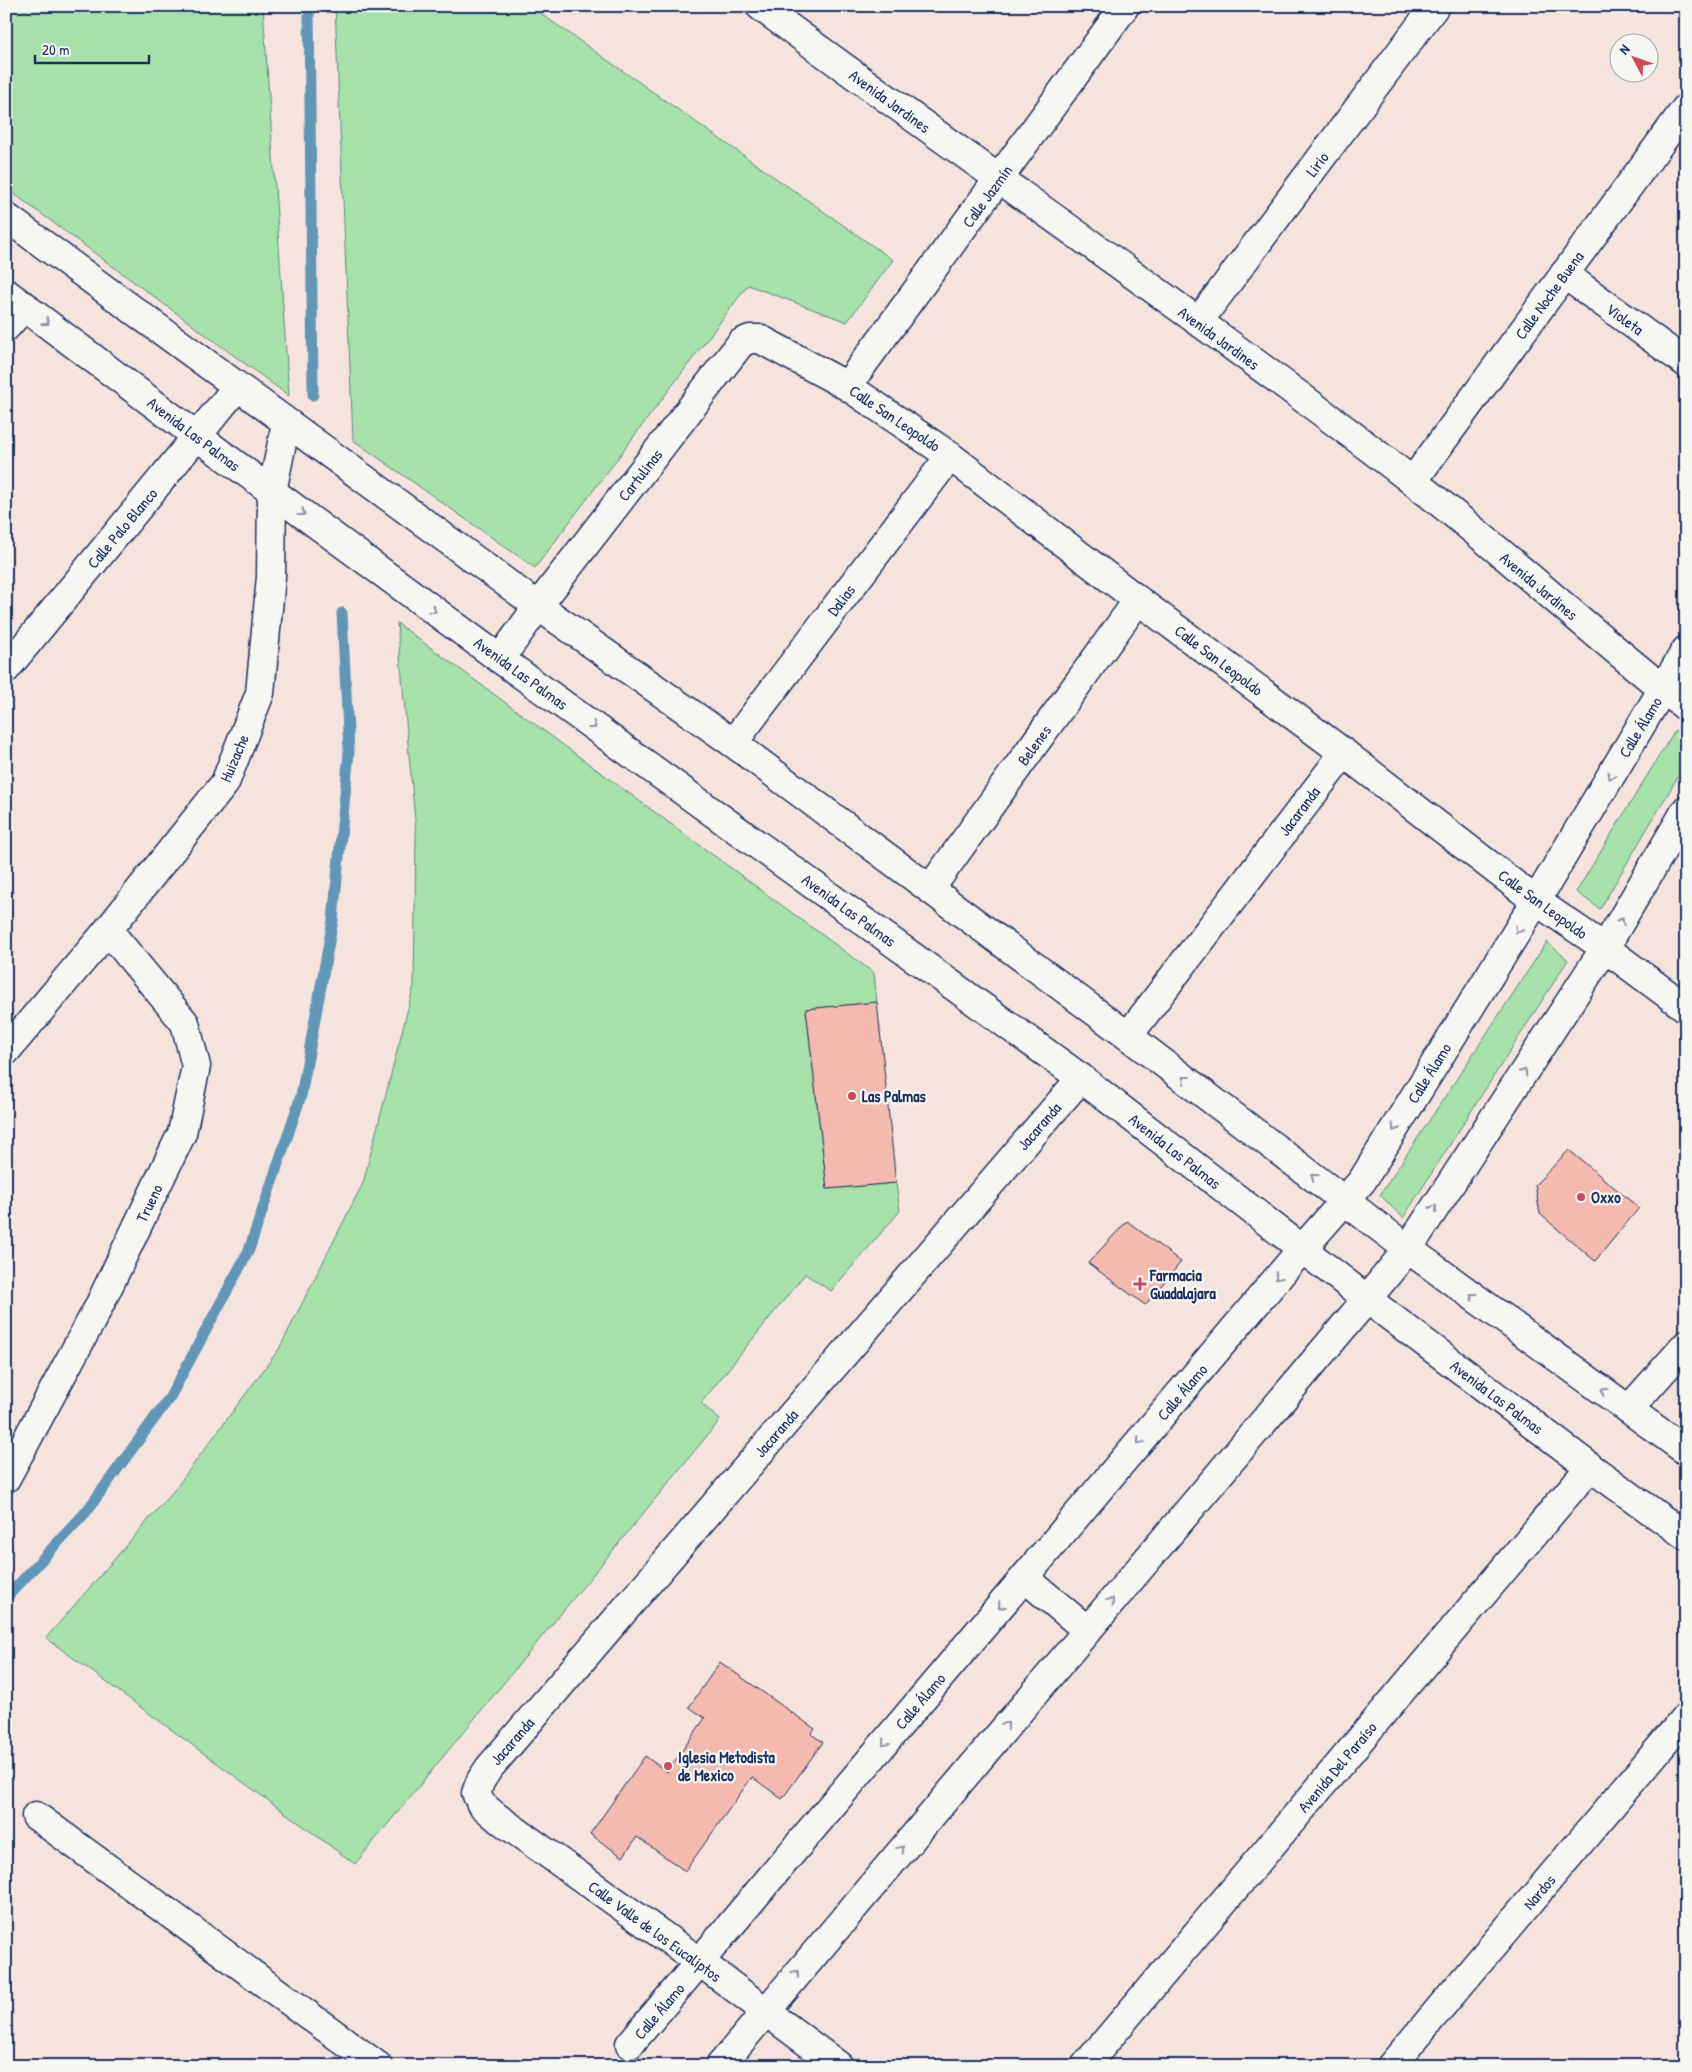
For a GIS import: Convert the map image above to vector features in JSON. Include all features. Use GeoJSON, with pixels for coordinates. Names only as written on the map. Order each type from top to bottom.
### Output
{"type":"FeatureCollection","features":[{"type":"Feature","properties":{"kind":"street","name":"Avenida Jardines"},"geometry":{"type":"LineString","coordinates":[[760,6],[790,15],[999,181],[1198,322],[1413,481],[1686,707]]}},
{"type":"Feature","properties":{"kind":"street","name":"Calle Jazmín"},"geometry":{"type":"LineString","coordinates":[[847,386],[999,181],[1125,6]]}},
{"type":"Feature","properties":{"kind":"street","name":"Lirio"},"geometry":{"type":"LineString","coordinates":[[1198,322],[1435,6]]}},
{"type":"Feature","properties":{"kind":"street","name":"Calle Noche Buena"},"geometry":{"type":"LineString","coordinates":[[1413,481],[1686,108]]}},
{"type":"Feature","properties":{"kind":"street"},"geometry":{"type":"LineString","coordinates":[[6,217],[286,424],[733,744],[1128,1036],[1408,1248],[1686,1451]]}},
{"type":"Feature","properties":{"kind":"street","name":"Violeta"},"geometry":{"type":"LineString","coordinates":[[1564,274],[1686,363]]}},
{"type":"Feature","properties":{"kind":"street"},"geometry":{"type":"LineString","coordinates":[[6,327],[15,299]]}},
{"type":"Feature","properties":{"kind":"street","name":"Avenida Las Palmas"},"geometry":{"type":"LineString","coordinates":[[15,299],[272,492],[500,659],[1081,1078],[1590,1468],[1686,1536]]}},
{"type":"Feature","properties":{"kind":"street","name":"Calle San Leopoldo"},"geometry":{"type":"LineString","coordinates":[[742,343],[750,339],[760,339],[847,386],[950,456],[1138,600],[1344,753],[1536,901],[1605,948],[1686,1008]]}},
{"type":"Feature","properties":{"kind":"street","name":"Cartulinas"},"geometry":{"type":"LineString","coordinates":[[500,659],[538,606],[742,343]]}},
{"type":"Feature","properties":{"kind":"street","name":"Calle Palo Blanco"},"geometry":{"type":"LineString","coordinates":[[6,669],[198,437],[237,387]]}},
{"type":"Feature","properties":{"kind":"street","name":"Huizache"},"geometry":{"type":"LineString","coordinates":[[6,1050],[108,930],[225,783],[260,693],[271,578],[272,492],[286,424]]}},
{"type":"Feature","properties":{"kind":"street","name":"Dalias"},"geometry":{"type":"LineString","coordinates":[[733,744],[950,456]]}},
{"type":"Feature","properties":{"kind":"street","name":"Belenes"},"geometry":{"type":"LineString","coordinates":[[930,889],[1138,600]]}},
{"type":"Feature","properties":{"kind":"street","name":"Calle Álamo"},"geometry":{"type":"LineString","coordinates":[[630,2044],[1302,1249],[1362,1181],[1536,901],[1686,650]]}},
{"type":"Feature","properties":{"kind":"street","name":"Jacaranda"},"geometry":{"type":"LineString","coordinates":[[1128,1036],[1344,753]]}},
{"type":"Feature","properties":{"kind":"street"},"geometry":{"type":"LineString","coordinates":[[720,2066],[765,2010],[1367,1299],[1408,1248],[1605,948],[1686,810]]}},
{"type":"Feature","properties":{"kind":"street","name":"Trueno"},"geometry":{"type":"LineString","coordinates":[[7,1473],[97,1310],[182,1133],[196,1066],[185,1023],[108,930]]}},
{"type":"Feature","properties":{"kind":"street","name":"Jacaranda"},"geometry":{"type":"LineString","coordinates":[[476,1793],[480,1780],[489,1768],[1081,1078]]}},
{"type":"Feature","properties":{"kind":"street"},"geometry":{"type":"LineString","coordinates":[[1628,1409],[1686,1345]]}},
{"type":"Feature","properties":{"kind":"street","name":"Avenida Del Paraíso"},"geometry":{"type":"LineString","coordinates":[[1085,2066],[1590,1468]]}},
{"type":"Feature","properties":{"kind":"street"},"geometry":{"type":"LineString","coordinates":[[1024,1578],[1087,1630]]}},
{"type":"Feature","properties":{"kind":"street","name":"Nardos"},"geometry":{"type":"LineString","coordinates":[[1392,2066],[1686,1717]]}},
{"type":"Feature","properties":{"kind":"street","name":"Calle Valle de los Eucaliptos"},"geometry":{"type":"LineString","coordinates":[[476,1793],[481,1804],[495,1816],[700,1962],[839,2066]]}},
{"type":"Feature","properties":{"kind":"street"},"geometry":{"type":"LineString","coordinates":[[36,1816],[378,2066]]}},
{"type":"Feature","properties":{"kind":"green space"},"geometry":{"type":"Polygon","coordinates":[[[6,6],[263,6],[289,396],[6,188],[6,6]]]}},
{"type":"Feature","properties":{"kind":"green space"},"geometry":{"type":"Polygon","coordinates":[[[335,6],[530,6],[893,260],[847,322],[748,285],[535,568],[353,440],[335,6]]]}},
{"type":"Feature","properties":{"kind":"green space"},"geometry":{"type":"Polygon","coordinates":[[[397,623],[874,973],[877,1002],[806,1009],[827,1189],[896,1183],[900,1211],[831,1291],[805,1274],[701,1403],[720,1420],[355,1864],[46,1638],[175,1489],[279,1349],[363,1183],[414,985],[416,832],[397,623]]]}},
{"type":"Feature","properties":{"kind":"green space"},"geometry":{"type":"Polygon","coordinates":[[[1675,730],[1686,739],[1686,763],[1600,909],[1576,892],[1675,730]]]}},
{"type":"Feature","properties":{"kind":"green space"},"geometry":{"type":"Polygon","coordinates":[[[1547,942],[1568,960],[1403,1218],[1380,1195],[1547,942]]]}},
{"type":"Feature","properties":{"kind":"building","name":"Las Palmas"},"geometry":{"type":"Polygon","coordinates":[[[877,1002],[896,1183],[827,1189],[806,1009],[877,1002]]]}},
{"type":"Feature","properties":{"kind":"building","name":"Oxxo"},"geometry":{"type":"Polygon","coordinates":[[[1569,1150],[1639,1208],[1595,1261],[1540,1214],[1535,1185],[1569,1150]]]}},
{"type":"Feature","properties":{"kind":"building","name":"Farmacia Guadalajara"},"geometry":{"type":"Polygon","coordinates":[[[1127,1221],[1181,1262],[1145,1305],[1088,1263],[1127,1221]]]}},
{"type":"Feature","properties":{"kind":"building"},"geometry":{"type":"Polygon","coordinates":[[[720,1662],[815,1729],[811,1734],[823,1742],[782,1799],[752,1777],[685,1871],[637,1837],[623,1857],[590,1834],[645,1756],[667,1772],[705,1718],[689,1707],[720,1662]]]}},
{"type":"Feature","properties":{"kind":"waterway"},"geometry":{"type":"LineString","coordinates":[[309,6],[313,395]]}},
{"type":"Feature","properties":{"kind":"waterway"},"geometry":{"type":"LineString","coordinates":[[6,1598],[86,1512],[170,1397],[249,1250],[301,1096],[333,920],[349,752],[342,613]]}},
{"type":"Feature","properties":{"kind":"place","name":"Las Palmas"},"geometry":{"type":"Point","coordinates":[852,1096]}},
{"type":"Feature","properties":{"kind":"place","name":"Oxxo"},"geometry":{"type":"Point","coordinates":[1581,1197]}},
{"type":"Feature","properties":{"kind":"place","name":"Farmacia Guadalajara"},"geometry":{"type":"Point","coordinates":[1140,1284]}},
{"type":"Feature","properties":{"kind":"place","name":"Iglesia Metodista de Mexico"},"geometry":{"type":"Point","coordinates":[668,1766]}}]}
